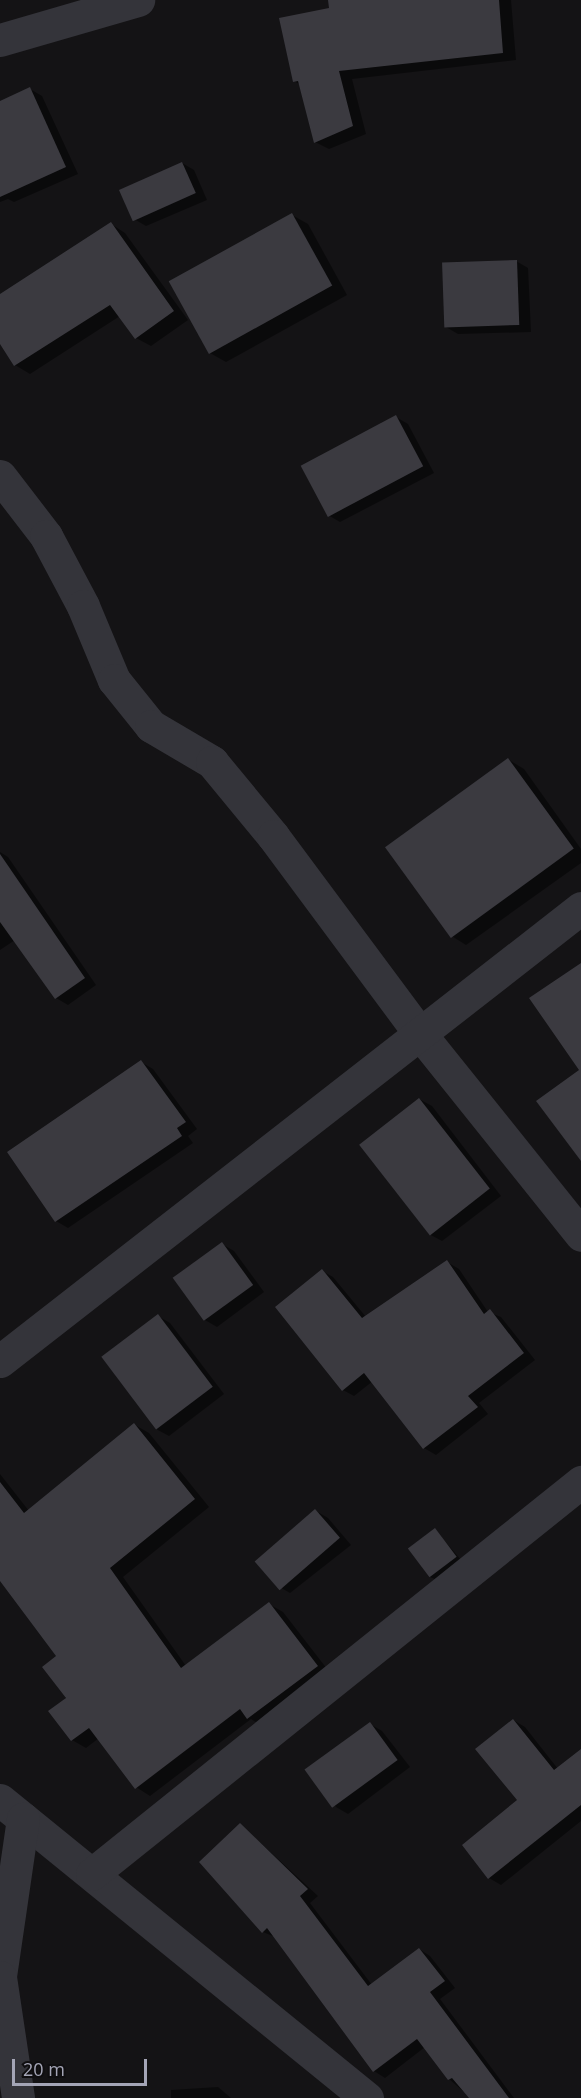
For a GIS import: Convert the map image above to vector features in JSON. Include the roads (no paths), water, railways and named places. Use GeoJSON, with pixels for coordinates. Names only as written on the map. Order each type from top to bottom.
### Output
{"type":"FeatureCollection","features":[{"type":"Feature","properties":{"kind":"street"},"geometry":{"type":"LineString","coordinates":[[0,40],[138,0]]}},
{"type":"Feature","properties":{"kind":"street"},"geometry":{"type":"LineString","coordinates":[[0,476],[46,536],[84,606],[114,680],[151,726],[212,762],[273,836],[421,1035],[581,1235]]}},
{"type":"Feature","properties":{"kind":"street"},"geometry":{"type":"LineString","coordinates":[[0,1361],[581,908]]}},
{"type":"Feature","properties":{"kind":"street"},"geometry":{"type":"LineString","coordinates":[[92,1874],[581,1482]]}},
{"type":"Feature","properties":{"kind":"street"},"geometry":{"type":"LineString","coordinates":[[11,1810],[367,2098]]}},
{"type":"Feature","properties":{"kind":"street"},"geometry":{"type":"LineString","coordinates":[[11,1810],[0,1976],[18,2098]]}}]}
